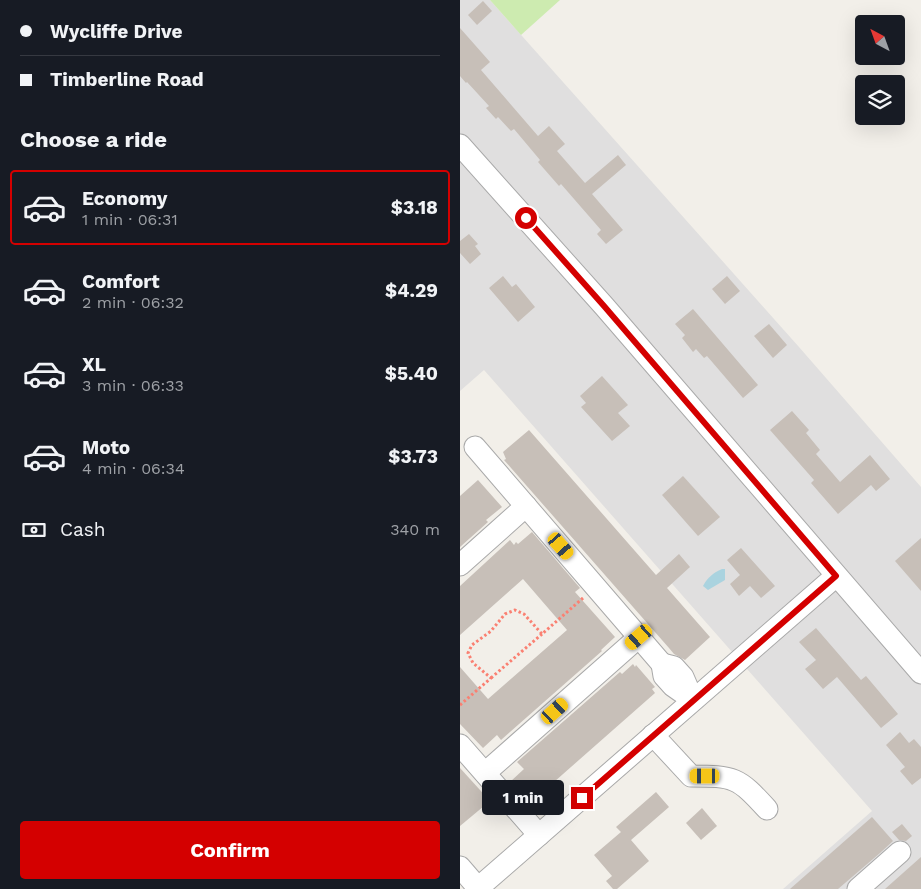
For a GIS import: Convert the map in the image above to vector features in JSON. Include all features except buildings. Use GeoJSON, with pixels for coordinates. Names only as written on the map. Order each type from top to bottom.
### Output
{"type":"FeatureCollection","features":[{"type":"Feature","properties":{"kind":"street"},"geometry":{"type":"LineString","coordinates":[[460,144],[604,306],[921,673]]}},
{"type":"Feature","properties":{"kind":"street"},"geometry":{"type":"LineString","coordinates":[[474,447],[662,664],[674,667],[683,677],[693,700]]}},
{"type":"Feature","properties":{"kind":"street"},"geometry":{"type":"LineString","coordinates":[[460,565],[526,506]]}},
{"type":"Feature","properties":{"kind":"street"},"geometry":{"type":"LineString","coordinates":[[460,867],[478,889],[836,576]]}},
{"type":"Feature","properties":{"kind":"street"},"geometry":{"type":"LineString","coordinates":[[485,773],[639,637]]}},
{"type":"Feature","properties":{"kind":"street"},"geometry":{"type":"LineString","coordinates":[[653,735],[691,776],[722,776],[733,779],[748,788],[767,809]]}},
{"type":"Feature","properties":{"kind":"street"},"geometry":{"type":"LineString","coordinates":[[460,745],[539,835]]}},
{"type":"Feature","properties":{"kind":"street"},"geometry":{"type":"LineString","coordinates":[[866,887],[900,852]]}},
{"type":"Feature","properties":{"kind":"path"},"geometry":{"type":"LineString","coordinates":[[460,705],[596,587]]}},
{"type":"Feature","properties":{"kind":"path"},"geometry":{"type":"LineString","coordinates":[[491,678],[473,663],[468,653],[472,645],[491,631],[505,614],[515,610],[524,614],[542,634]]}},
{"type":"Feature","properties":{"kind":"shaded area"},"geometry":{"type":"Polygon","coordinates":[[[460,0],[490,0],[921,487],[921,889],[783,889],[872,811],[484,370],[460,391],[460,0]]]}},
{"type":"Feature","properties":{"kind":"green space"},"geometry":{"type":"Polygon","coordinates":[[[490,0],[560,0],[521,35],[490,0]]]}},
{"type":"Feature","properties":{"kind":"water"},"geometry":{"type":"Polygon","coordinates":[[[725,569],[725,580],[708,590],[703,586],[711,576],[725,569]]]}},
{"type":"Feature","properties":{"kind":"route"},"geometry":{"type":"LineString","coordinates":[[526,218],[836,576],[582,798]]}}]}
